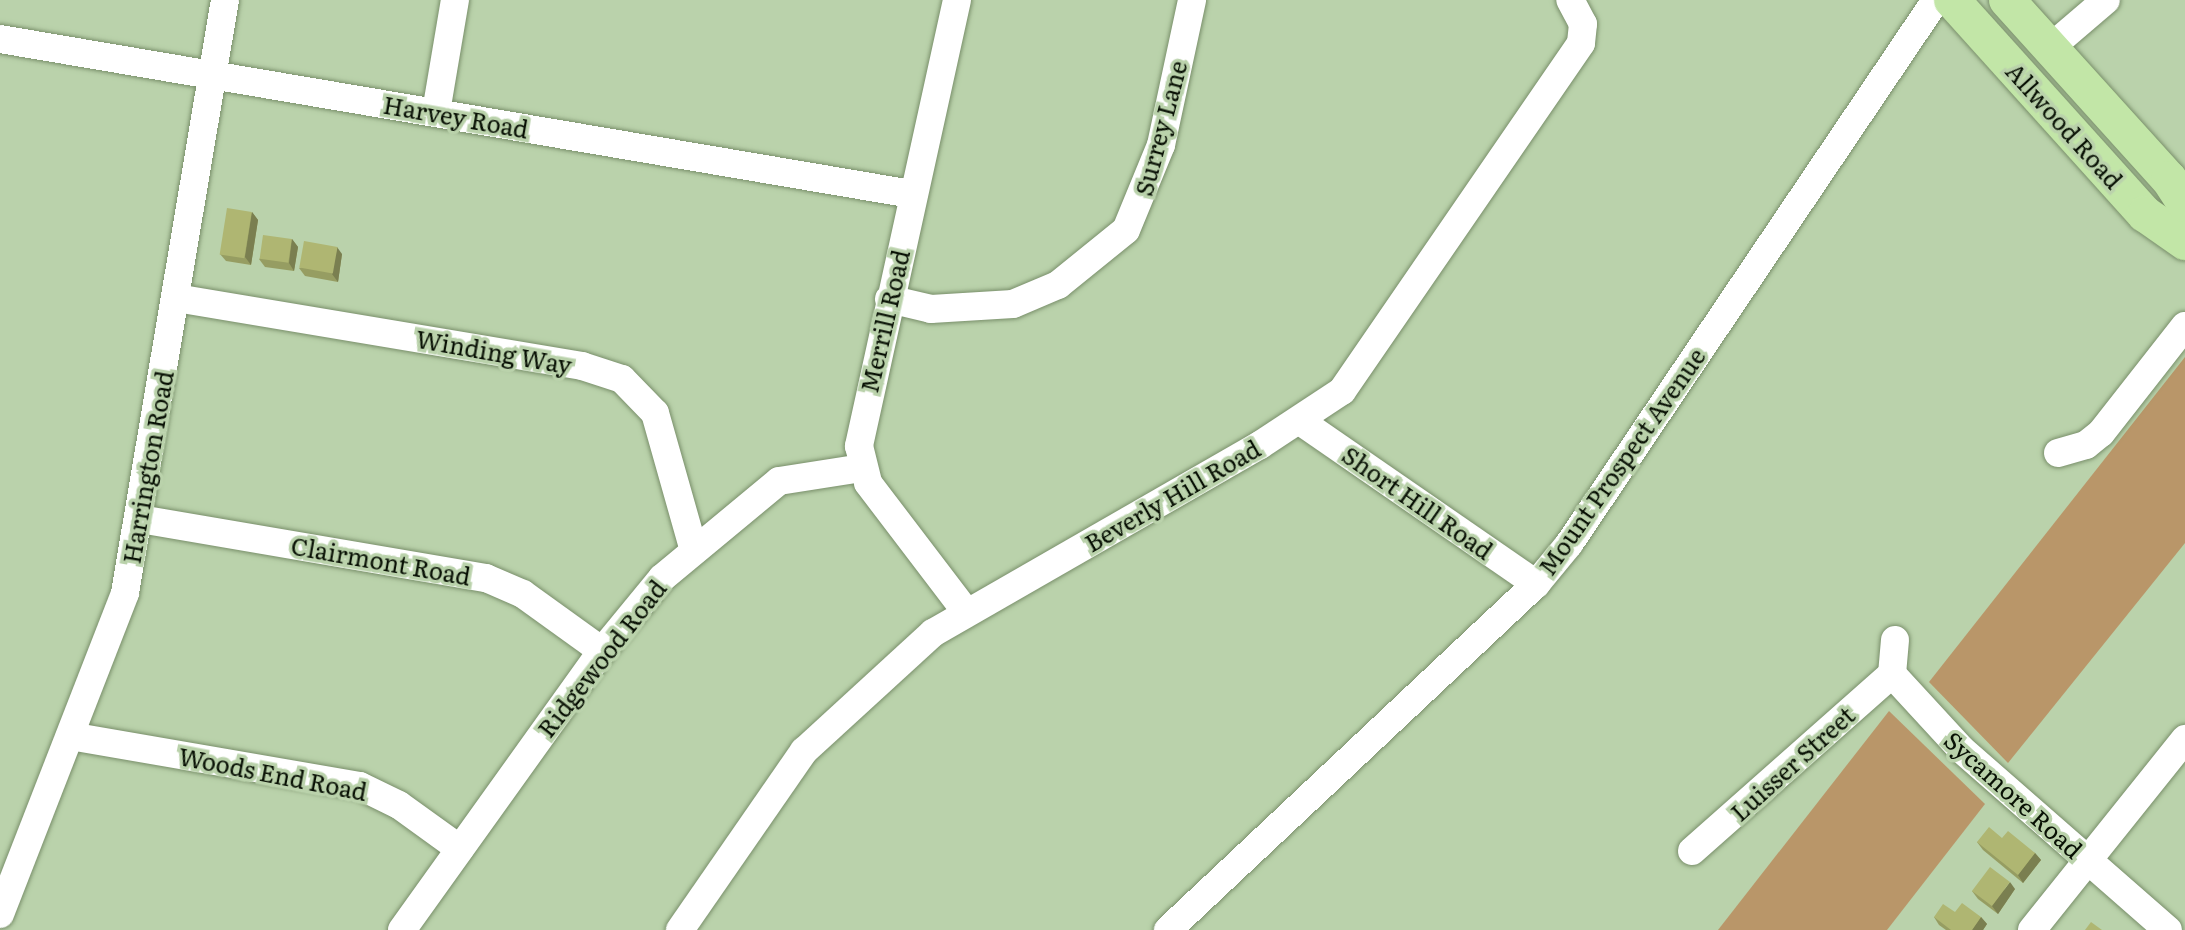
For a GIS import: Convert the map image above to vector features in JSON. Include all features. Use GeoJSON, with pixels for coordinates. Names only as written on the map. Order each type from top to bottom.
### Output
{"type":"FeatureCollection","features":[{"type":"Feature","properties":{"kind":"main road","name":"Allwood Road"},"geometry":{"type":"LineString","coordinates":[[1952,0],[2145,214],[2185,242]]}},
{"type":"Feature","properties":{"kind":"main road","name":"Allwood Road"},"geometry":{"type":"LineString","coordinates":[[2007,0],[2169,179],[2185,204]]}},
{"type":"Feature","properties":{"kind":"street","name":"Harrington Road"},"geometry":{"type":"LineString","coordinates":[[0,914],[119,615],[140,519],[225,0]]}},
{"type":"Feature","properties":{"kind":"street"},"geometry":{"type":"LineString","coordinates":[[436,112],[455,0]]}},
{"type":"Feature","properties":{"kind":"street","name":"Merrill Road"},"geometry":{"type":"LineString","coordinates":[[957,0],[861,425],[862,468],[889,513],[967,613]]}},
{"type":"Feature","properties":{"kind":"street","name":"Surrey Lane"},"geometry":{"type":"LineString","coordinates":[[889,299],[931,309],[1013,304],[1058,285],[1126,230],[1161,145],[1192,0]]}},
{"type":"Feature","properties":{"kind":"street","name":"Beverly Hill Road"},"geometry":{"type":"LineString","coordinates":[[680,930],[804,751],[933,633],[1300,421],[1342,391],[1581,43],[1583,24],[1570,0]]}},
{"type":"Feature","properties":{"kind":"street","name":"Mount Prospect Avenue"},"geometry":{"type":"LineString","coordinates":[[1168,930],[1536,584],[1569,544],[1936,0]]}},
{"type":"Feature","properties":{"kind":"street"},"geometry":{"type":"LineString","coordinates":[[2051,47],[2106,0]]}},
{"type":"Feature","properties":{"kind":"street","name":"Harvey Road"},"geometry":{"type":"LineString","coordinates":[[0,39],[912,194]]}},
{"type":"Feature","properties":{"kind":"street","name":"Winding Way"},"geometry":{"type":"LineString","coordinates":[[176,298],[582,366],[622,379],[655,413],[694,551]]}},
{"type":"Feature","properties":{"kind":"street"},"geometry":{"type":"LineString","coordinates":[[2058,453],[2086,445],[2101,433],[2185,326]]}},
{"type":"Feature","properties":{"kind":"street","name":"Short Hill Road"},"geometry":{"type":"LineString","coordinates":[[1300,421],[1536,584]]}},
{"type":"Feature","properties":{"kind":"street","name":"Ridgewood Road"},"geometry":{"type":"LineString","coordinates":[[402,930],[637,604],[694,551],[779,481],[862,468]]}},
{"type":"Feature","properties":{"kind":"street","name":"Clairmont Road"},"geometry":{"type":"LineString","coordinates":[[140,519],[486,578],[523,594],[602,651]]}},
{"type":"Feature","properties":{"kind":"street"},"geometry":{"type":"LineString","coordinates":[[1892,674],[1895,640]]}},
{"type":"Feature","properties":{"kind":"street","name":"Luisser Street"},"geometry":{"type":"LineString","coordinates":[[1692,851],[1892,674]]}},
{"type":"Feature","properties":{"kind":"street","name":"Sycamore Road"},"geometry":{"type":"LineString","coordinates":[[1892,674],[1971,758],[2168,930]]}},
{"type":"Feature","properties":{"kind":"street","name":"Woods End Road"},"geometry":{"type":"LineString","coordinates":[[70,736],[360,786],[399,805],[460,849]]}},
{"type":"Feature","properties":{"kind":"street"},"geometry":{"type":"LineString","coordinates":[[2032,930],[2185,739]]}},
{"type":"Feature","properties":{"kind":"shaded area"},"geometry":{"type":"Polygon","coordinates":[[[2185,357],[2185,543],[2008,763],[1929,682],[2185,357]]]}},
{"type":"Feature","properties":{"kind":"shaded area"},"geometry":{"type":"Polygon","coordinates":[[[1889,711],[1985,804],[1887,930],[1718,930],[1889,711]]]}},
{"type":"Feature","properties":{"kind":"building"},"geometry":{"type":"Polygon","coordinates":[[[227,208],[252,212],[244,258],[220,254],[227,208]]]}},
{"type":"Feature","properties":{"kind":"building"},"geometry":{"type":"Polygon","coordinates":[[[263,235],[292,239],[288,263],[260,259],[263,235]]]}},
{"type":"Feature","properties":{"kind":"building"},"geometry":{"type":"Polygon","coordinates":[[[304,241],[337,247],[333,273],[299,268],[304,241]]]}},
{"type":"Feature","properties":{"kind":"building"},"geometry":{"type":"Polygon","coordinates":[[[1989,827],[2002,838],[2008,831],[2035,853],[2018,875],[1977,842],[1989,827]]]}},
{"type":"Feature","properties":{"kind":"building"},"geometry":{"type":"Polygon","coordinates":[[[1990,867],[2010,882],[1992,906],[1972,891],[1990,867]]]}},
{"type":"Feature","properties":{"kind":"building"},"geometry":{"type":"Polygon","coordinates":[[[1962,903],[1981,917],[1972,930],[1951,930],[1934,917],[1943,904],[1955,912],[1962,903]]]}},
{"type":"Feature","properties":{"kind":"building"},"geometry":{"type":"Polygon","coordinates":[[[2091,922],[2102,930],[2085,930],[2091,922]]]}}]}
